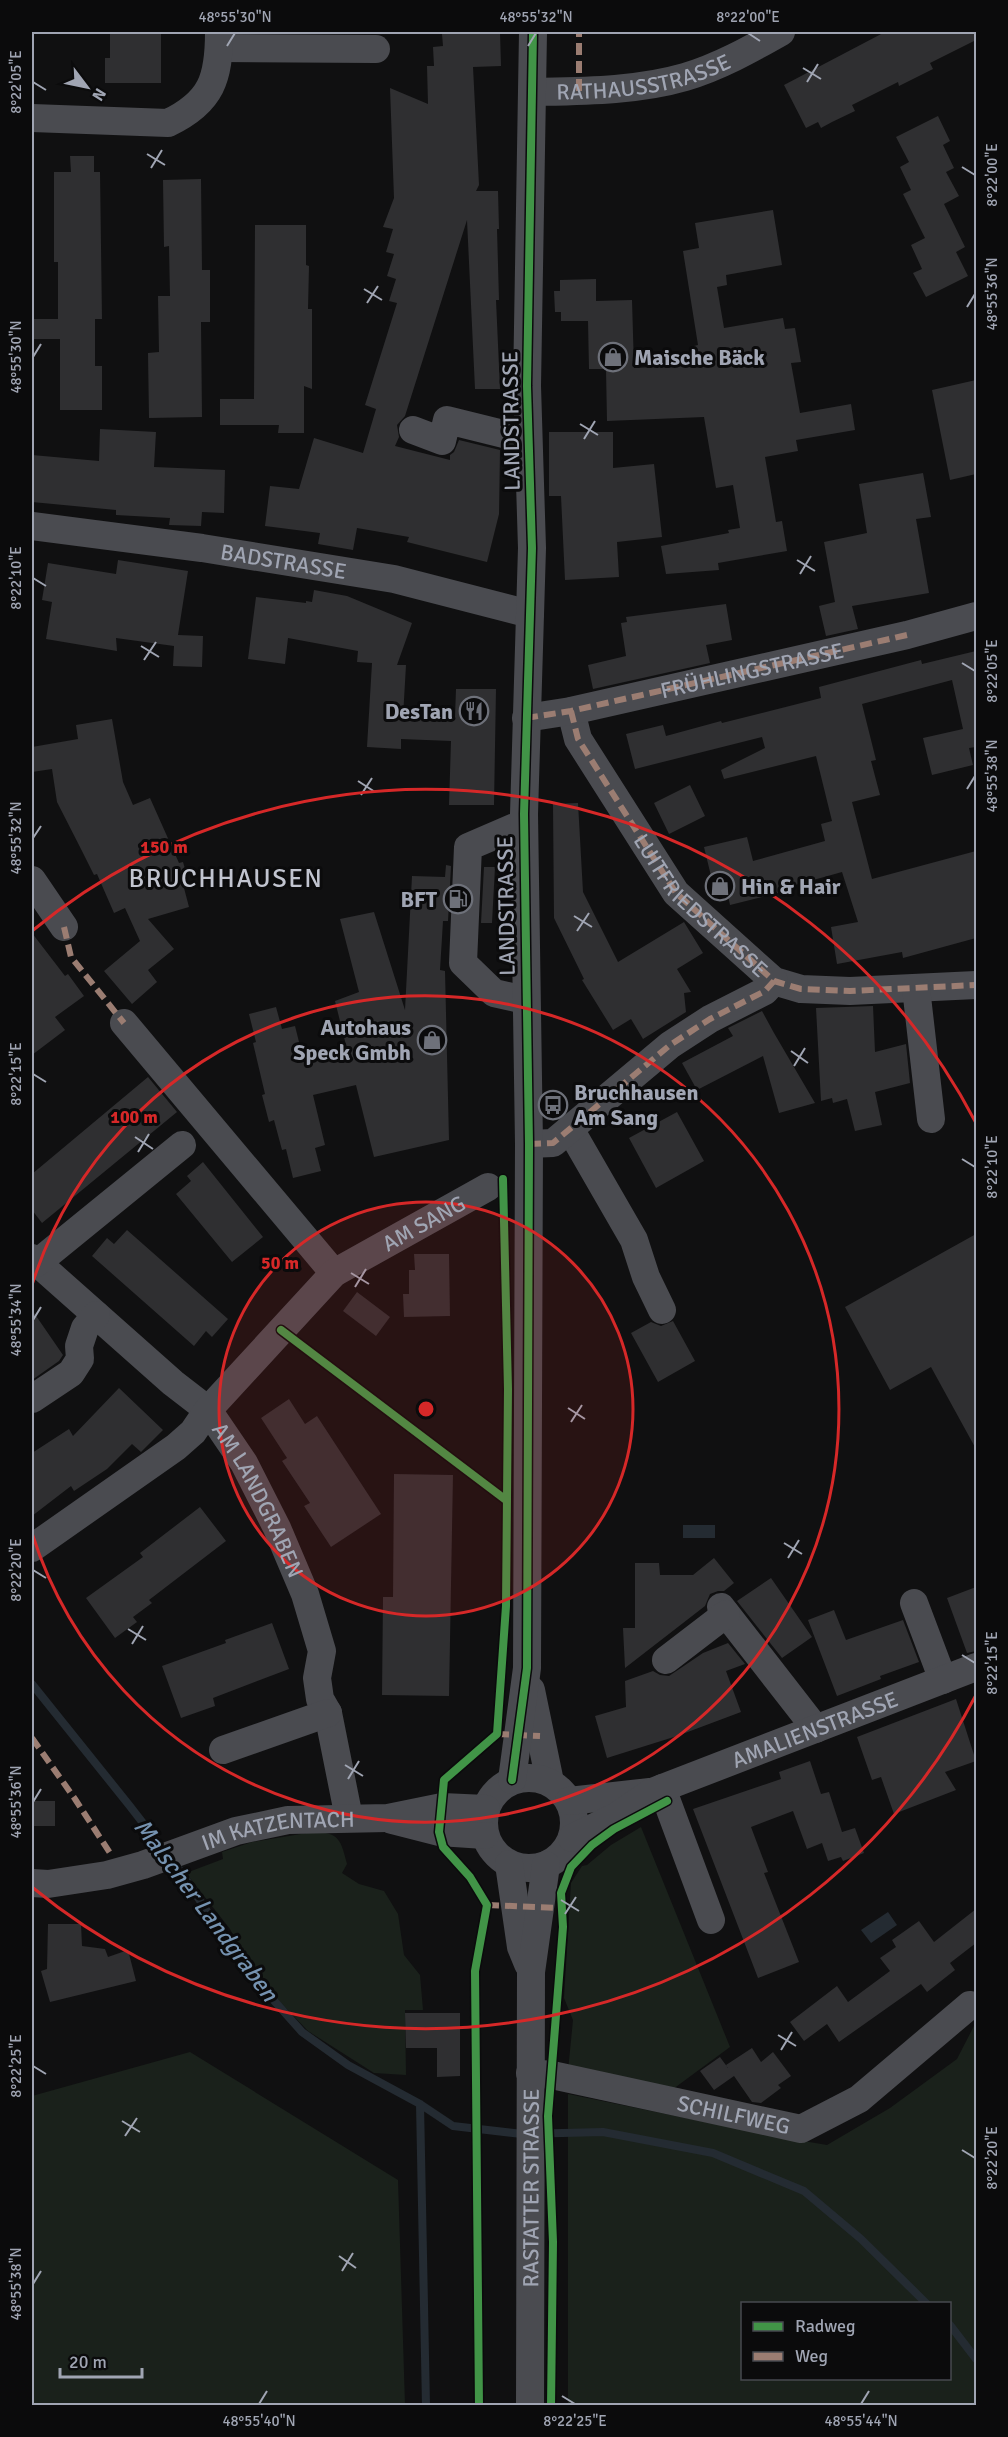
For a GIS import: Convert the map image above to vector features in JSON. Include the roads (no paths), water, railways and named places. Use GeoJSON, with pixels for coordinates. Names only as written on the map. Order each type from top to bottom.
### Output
{"type":"FeatureCollection","features":[{"type":"Feature","properties":{"kind":"street","name":"LANDSTRASSE"},"geometry":{"type":"LineString","coordinates":[[512,1780],[526,1668],[529,1144],[524,823],[532,548],[528,440],[528,346],[533,32]]}},
{"type":"Feature","properties":{"kind":"street","name":"RATHAUSSTRASSE"},"geometry":{"type":"LineString","coordinates":[[533,92],[579,91],[653,84],[685,77],[733,57],[782,32]]}},
{"type":"Feature","properties":{"kind":"street"},"geometry":{"type":"LineString","coordinates":[[32,118],[168,123],[183,116],[207,95],[217,69],[219,40],[376,49]]}},
{"type":"Feature","properties":{"kind":"street"},"geometry":{"type":"LineString","coordinates":[[413,430],[442,441],[447,420],[528,440]]}},
{"type":"Feature","properties":{"kind":"street","name":"BADSTRASSE"},"geometry":{"type":"LineString","coordinates":[[32,526],[202,548],[394,579],[530,614]]}},
{"type":"Feature","properties":{"kind":"street","name":"FRÜHLINGSTRASSE"},"geometry":{"type":"LineString","coordinates":[[526,718],[571,711],[907,635],[976,616]]}},
{"type":"Feature","properties":{"kind":"street","name":"LUITFRIEDSTRASSE"},"geometry":{"type":"LineString","coordinates":[[571,711],[578,739],[676,893],[774,981],[801,989],[850,991],[976,985]]}},
{"type":"Feature","properties":{"kind":"street"},"geometry":{"type":"LineString","coordinates":[[524,823],[468,847],[463,963],[494,993],[525,1000]]}},
{"type":"Feature","properties":{"kind":"street"},"geometry":{"type":"LineString","coordinates":[[32,880],[64,927]]}},
{"type":"Feature","properties":{"kind":"street"},"geometry":{"type":"LineString","coordinates":[[529,1144],[553,1143],[670,1045],[710,1019],[765,991],[774,981]]}},
{"type":"Feature","properties":{"kind":"street"},"geometry":{"type":"LineString","coordinates":[[916,988],[931,1119]]}},
{"type":"Feature","properties":{"kind":"street"},"geometry":{"type":"LineString","coordinates":[[124,1023],[334,1273]]}},
{"type":"Feature","properties":{"kind":"street"},"geometry":{"type":"LineString","coordinates":[[570,1129],[634,1240],[646,1277],[662,1310]]}},
{"type":"Feature","properties":{"kind":"street"},"geometry":{"type":"LineString","coordinates":[[34,1260],[182,1145]]}},
{"type":"Feature","properties":{"kind":"street","name":"AM SANG"},"geometry":{"type":"LineString","coordinates":[[32,1548],[176,1447],[193,1432],[208,1410],[334,1273],[488,1187]]}},
{"type":"Feature","properties":{"kind":"street","name":"AM LANDGRABEN"},"geometry":{"type":"LineString","coordinates":[[34,1260],[173,1383],[208,1410],[249,1471],[277,1528],[305,1594],[322,1652],[317,1678],[320,1699],[328,1713],[349,1818]]}},
{"type":"Feature","properties":{"kind":"street"},"geometry":{"type":"LineString","coordinates":[[32,1399],[71,1373],[80,1359],[79,1346],[85,1328],[96,1315]]}},
{"type":"Feature","properties":{"kind":"street"},"geometry":{"type":"LineString","coordinates":[[914,1603],[943,1680]]}},
{"type":"Feature","properties":{"kind":"street"},"geometry":{"type":"LineString","coordinates":[[666,1660],[723,1611],[816,1729]]}},
{"type":"Feature","properties":{"kind":"street","name":"AMALIENSTRASSE"},"geometry":{"type":"LineString","coordinates":[[572,1838],[617,1816],[657,1790],[976,1667]]}},
{"type":"Feature","properties":{"kind":"street","name":"LANDSTRASSE"},"geometry":{"type":"LineString","coordinates":[[526,1668],[560,1791]]}},
{"type":"Feature","properties":{"kind":"street"},"geometry":{"type":"LineString","coordinates":[[223,1750],[328,1713]]}},
{"type":"Feature","properties":{"kind":"street"},"geometry":{"type":"LineString","coordinates":[[531,1777],[560,1791],[573,1812],[574,1825],[572,1838],[557,1858],[546,1865],[521,1868],[498,1857],[490,1847],[485,1822],[492,1797],[501,1787],[512,1780],[531,1777]]}},
{"type":"Feature","properties":{"kind":"street"},"geometry":{"type":"LineString","coordinates":[[657,1790],[711,1920]]}},
{"type":"Feature","properties":{"kind":"street","name":"AMALIENSTRASSE"},"geometry":{"type":"LineString","coordinates":[[560,1791],[657,1790]]}},
{"type":"Feature","properties":{"kind":"street","name":"IM KATZENTACH"},"geometry":{"type":"LineString","coordinates":[[32,1883],[48,1884],[107,1875],[143,1865],[236,1831],[288,1820],[387,1818],[442,1807],[485,1822]]}},
{"type":"Feature","properties":{"kind":"street","name":"RASTATTER STRASSE"},"geometry":{"type":"LineString","coordinates":[[509,1864],[521,1947],[531,1972]]}},
{"type":"Feature","properties":{"kind":"street","name":"RASTATTER STRASSE"},"geometry":{"type":"LineString","coordinates":[[530,2406],[531,1972],[546,1865]]}},
{"type":"Feature","properties":{"kind":"street","name":"SCHILFWEG"},"geometry":{"type":"LineString","coordinates":[[530,2073],[552,2075],[801,2129],[859,2099],[970,2005]]}},
{"type":"Feature","properties":{"kind":"waterway","name":"Malscher Landgraben"},"geometry":{"type":"LineString","coordinates":[[32,1684],[181,1872],[244,1967],[302,2032],[348,2065],[420,2104],[453,2126],[522,2134],[603,2132],[713,2153],[804,2191],[861,2239],[925,2302]]}},
{"type":"Feature","properties":{"kind":"waterway"},"geometry":{"type":"LineString","coordinates":[[420,2104],[426,2406]]}},
{"type":"Feature","properties":{"kind":"waterway","name":"Malscher Landgraben"},"geometry":{"type":"LineString","coordinates":[[951,2326],[976,2359]]}},
{"type":"Feature","properties":{"kind":"place","name":"Maische Bäck"},"geometry":{"type":"Point","coordinates":[613,357]}},
{"type":"Feature","properties":{"kind":"place","name":"DesTan"},"geometry":{"type":"Point","coordinates":[474,711]}},
{"type":"Feature","properties":{"kind":"place","name":"Hin & Hair"},"geometry":{"type":"Point","coordinates":[720,886]}},
{"type":"Feature","properties":{"kind":"place","name":"BFT"},"geometry":{"type":"Point","coordinates":[458,899]}},
{"type":"Feature","properties":{"kind":"place","name":"Autohaus Speck Gmbh"},"geometry":{"type":"Point","coordinates":[432,1040]}},
{"type":"Feature","properties":{"kind":"place","name":"Bruchhausen Am Sang"},"geometry":{"type":"Point","coordinates":[553,1105]}},
{"type":"Feature","properties":{"kind":"district","name":"BRUCHHAUSEN"},"geometry":{"type":"Point","coordinates":[226,879]}}]}
